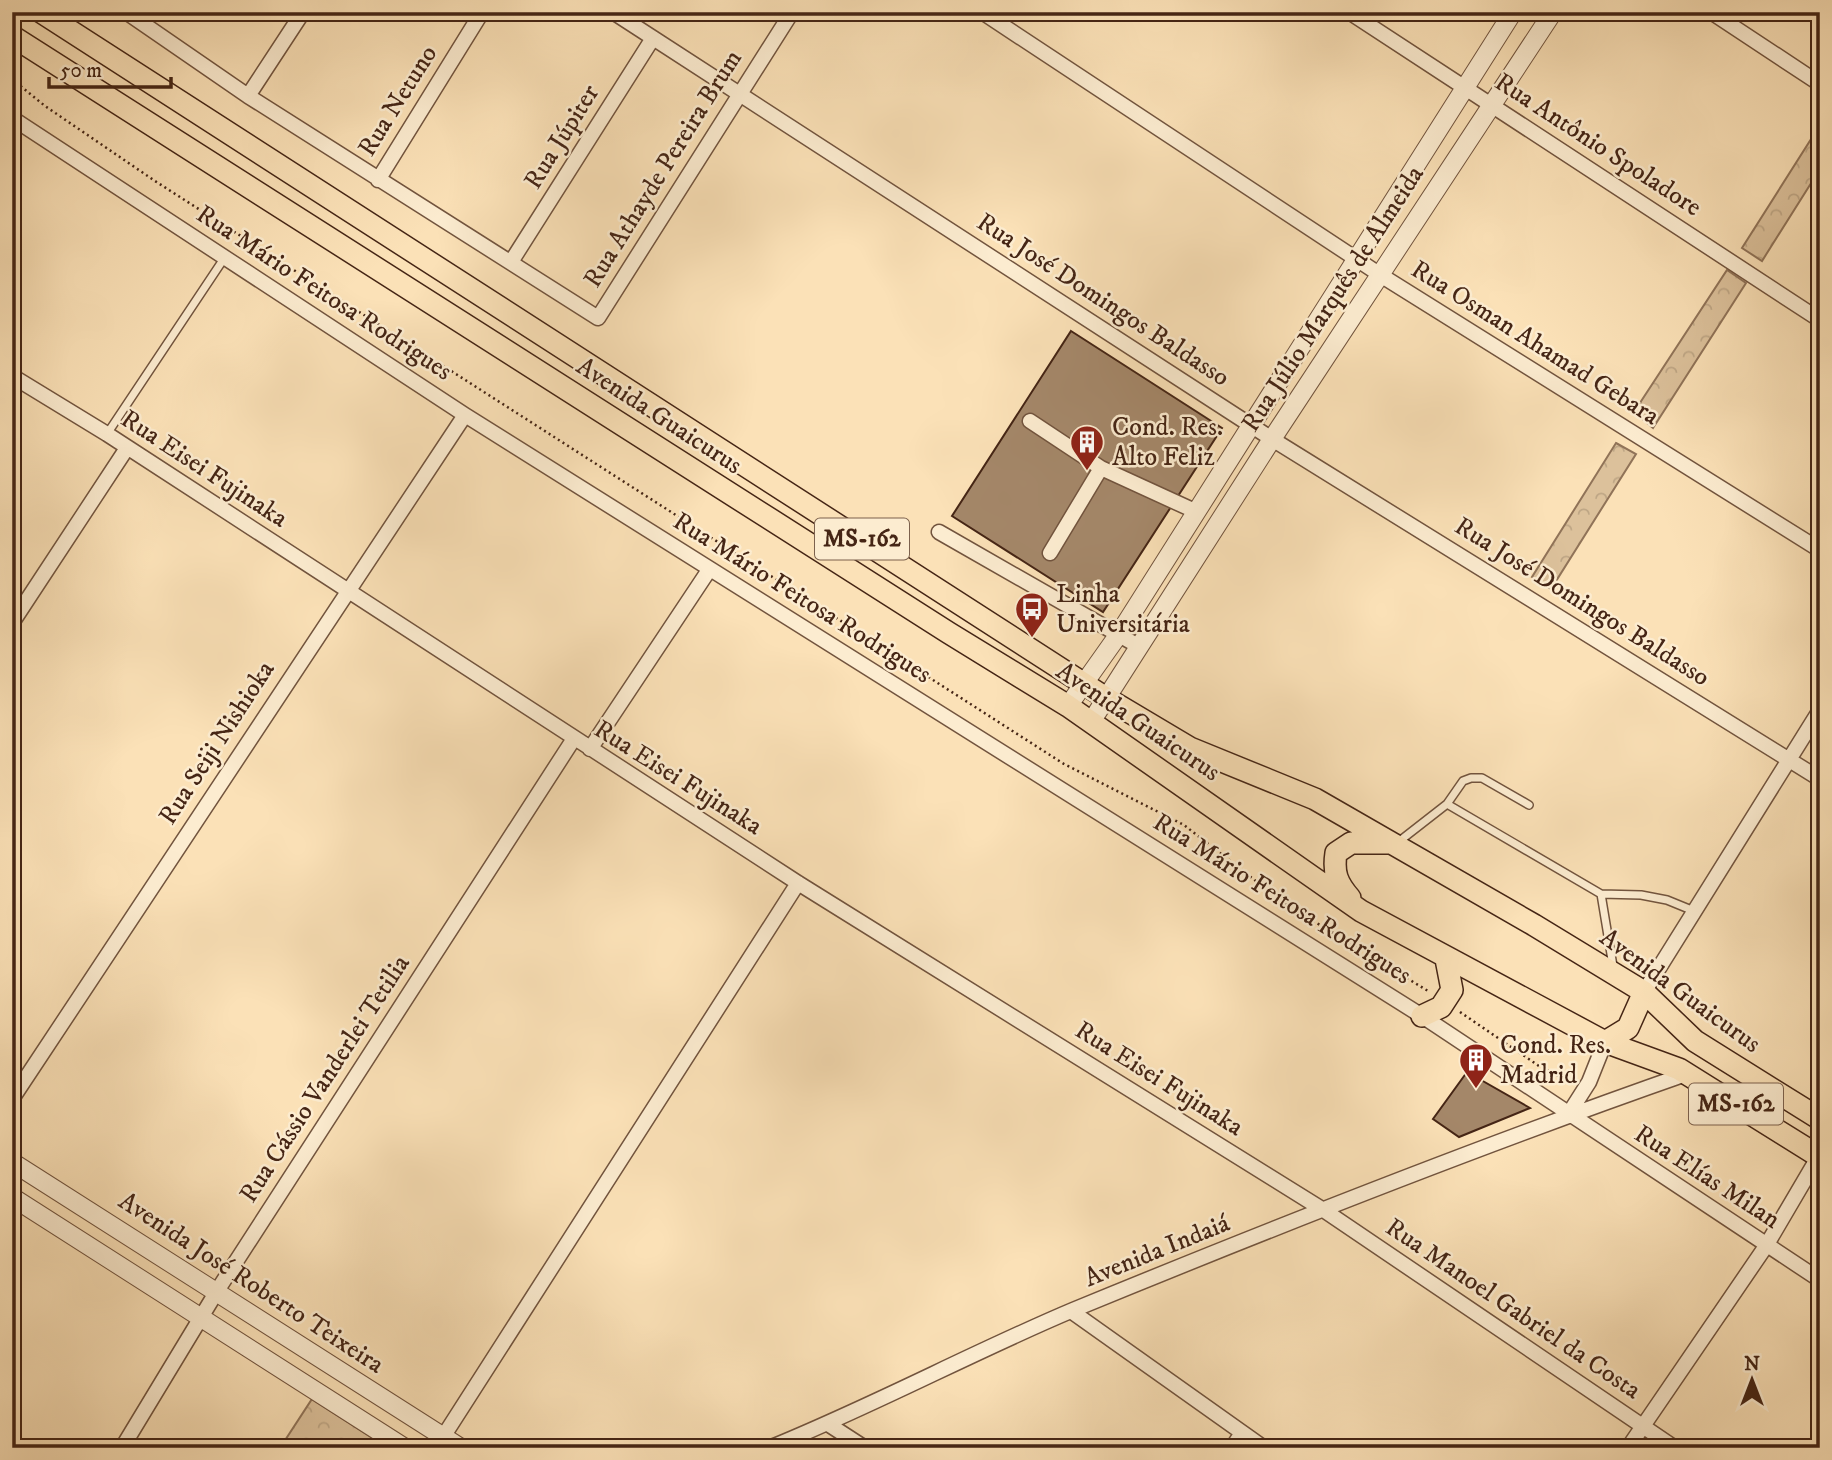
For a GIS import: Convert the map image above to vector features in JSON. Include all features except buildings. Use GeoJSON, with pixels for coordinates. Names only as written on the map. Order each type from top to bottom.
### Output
{"type":"FeatureCollection","features":[{"type":"Feature","properties":{"kind":"main road","name":"Avenida Guaicurus"},"geometry":{"type":"LineString","coordinates":[[41,12],[1106,698],[1190,748],[1315,799],[1396,844],[1644,992],[1695,1041],[1820,1119]]}},
{"type":"Feature","properties":{"kind":"main road","name":"Avenida Guaicurus"},"geometry":{"type":"LineString","coordinates":[[12,36],[949,634],[1068,706],[1361,911],[1605,1042],[1651,1057],[1686,1074],[1819,1155]]}},
{"type":"Feature","properties":{"kind":"main road"},"geometry":{"type":"LineString","coordinates":[[1361,911],[1339,885],[1334,869],[1336,853],[1351,843],[1367,841],[1396,844]]}},
{"type":"Feature","properties":{"kind":"main road"},"geometry":{"type":"LineString","coordinates":[[1422,1016],[1441,1007],[1452,990],[1447,959]]}},
{"type":"Feature","properties":{"kind":"main road"},"geometry":{"type":"LineString","coordinates":[[1605,1042],[1628,1028],[1644,992]]}},
{"type":"Feature","properties":{"kind":"street"},"geometry":{"type":"LineString","coordinates":[[126,12],[248,96],[511,262]]}},
{"type":"Feature","properties":{"kind":"street"},"geometry":{"type":"LineString","coordinates":[[248,96],[303,12]]}},
{"type":"Feature","properties":{"kind":"street","name":"Rua Netuno"},"geometry":{"type":"LineString","coordinates":[[378,180],[482,12]]}},
{"type":"Feature","properties":{"kind":"street","name":"Rua José Domingos Baldasso"},"geometry":{"type":"LineString","coordinates":[[612,12],[1272,439],[1820,779]]}},
{"type":"Feature","properties":{"kind":"street","name":"Rua Athayde Pereira Brum"},"geometry":{"type":"LineString","coordinates":[[511,262],[598,318],[792,12]]}},
{"type":"Feature","properties":{"kind":"street","name":"Rua Osman Ahamad Gebara"},"geometry":{"type":"LineString","coordinates":[[982,12],[1356,260],[1820,550]]}},
{"type":"Feature","properties":{"kind":"street","name":"Rua Antônio Spoladore"},"geometry":{"type":"LineString","coordinates":[[1349,12],[1820,320]]}},
{"type":"Feature","properties":{"kind":"street","name":"Rua Júlio Marquês de Almeida"},"geometry":{"type":"LineString","coordinates":[[1068,706],[1119,634],[1195,510],[1252,425],[1513,12]]}},
{"type":"Feature","properties":{"kind":"street","name":"Rua Júlio Marquês de Almeida"},"geometry":{"type":"LineString","coordinates":[[1091,722],[1272,439],[1382,276],[1553,12]]}},
{"type":"Feature","properties":{"kind":"street"},"geometry":{"type":"LineString","coordinates":[[1711,12],[1820,84]]}},
{"type":"Feature","properties":{"kind":"street","name":"Rua Júpiter"},"geometry":{"type":"LineString","coordinates":[[511,262],[653,38]]}},
{"type":"Feature","properties":{"kind":"street","name":"Rua Mário Feitosa Rodrigues"},"geometry":{"type":"LineString","coordinates":[[12,118],[465,415],[1422,1016],[1568,1115]]}},
{"type":"Feature","properties":{"kind":"street","name":"Rua Eisei Fujinaka"},"geometry":{"type":"LineString","coordinates":[[12,376],[107,434],[573,740],[1325,1211]]}},
{"type":"Feature","properties":{"kind":"street","name":"Rua Seiji Nishioka"},"geometry":{"type":"LineString","coordinates":[[12,1100],[345,591],[465,415]]}},
{"type":"Feature","properties":{"kind":"street"},"geometry":{"type":"LineString","coordinates":[[1030,421],[1101,468],[1195,510]]}},
{"type":"Feature","properties":{"kind":"street"},"geometry":{"type":"LineString","coordinates":[[12,623],[127,448]]}},
{"type":"Feature","properties":{"kind":"street"},"geometry":{"type":"LineString","coordinates":[[1050,553],[1101,468]]}},
{"type":"Feature","properties":{"kind":"street"},"geometry":{"type":"LineString","coordinates":[[939,532],[1140,647]]}},
{"type":"Feature","properties":{"kind":"street"},"geometry":{"type":"LineString","coordinates":[[590,749],[709,570]]}},
{"type":"Feature","properties":{"kind":"street"},"geometry":{"type":"LineString","coordinates":[[1644,992],[1820,710]]}},
{"type":"Feature","properties":{"kind":"street","name":"Rua Cássio Vanderlei Tetilia"},"geometry":{"type":"LineString","coordinates":[[122,1448],[217,1291],[573,740]]}},
{"type":"Feature","properties":{"kind":"street"},"geometry":{"type":"LineString","coordinates":[[439,1443],[798,883]]}},
{"type":"Feature","properties":{"kind":"street"},"geometry":{"type":"LineString","coordinates":[[1568,1115],[1585,1089],[1605,1042]]}},
{"type":"Feature","properties":{"kind":"street","name":"Avenida Indaiá"},"geometry":{"type":"LineString","coordinates":[[769,1448],[828,1424],[1071,1311],[1568,1115],[1686,1074]]}},
{"type":"Feature","properties":{"kind":"street","name":"Rua Elías Milan"},"geometry":{"type":"LineString","coordinates":[[1568,1115],[1820,1280]]}},
{"type":"Feature","properties":{"kind":"street"},"geometry":{"type":"LineString","coordinates":[[1628,1448],[1766,1246],[1819,1155]]}},
{"type":"Feature","properties":{"kind":"street","name":"Avenida José Roberto Teixeira"},"geometry":{"type":"LineString","coordinates":[[12,1162],[217,1291],[439,1443],[461,1448]]}},
{"type":"Feature","properties":{"kind":"street","name":"Avenida José Roberto Teixeira"},"geometry":{"type":"LineString","coordinates":[[12,1197],[405,1448]]}},
{"type":"Feature","properties":{"kind":"street","name":"Rua Manoel Gabriel da Costa"},"geometry":{"type":"LineString","coordinates":[[1325,1211],[1675,1448]]}},
{"type":"Feature","properties":{"kind":"street"},"geometry":{"type":"LineString","coordinates":[[1071,1311],[1264,1448]]}},
{"type":"Feature","properties":{"kind":"street"},"geometry":{"type":"LineString","coordinates":[[828,1424],[865,1448]]}},
{"type":"Feature","properties":{"kind":"street"},"geometry":{"type":"LineString","coordinates":[[1232,1448],[1242,1433]]}},
{"type":"Feature","properties":{"kind":"lane"},"geometry":{"type":"LineString","coordinates":[[107,434],[225,257]]}},
{"type":"Feature","properties":{"kind":"lane"},"geometry":{"type":"LineString","coordinates":[[1396,844],[1447,804],[1463,781],[1471,778],[1482,778],[1529,806]]}},
{"type":"Feature","properties":{"kind":"lane"},"geometry":{"type":"LineString","coordinates":[[1447,804],[1601,894],[1641,895],[1667,900],[1694,911]]}},
{"type":"Feature","properties":{"kind":"lane"},"geometry":{"type":"LineString","coordinates":[[1601,894],[1614,974]]}},
{"type":"Feature","properties":{"kind":"path"},"geometry":{"type":"LineString","coordinates":[[12,79],[45,106],[155,181],[1065,764],[1185,825],[1284,904],[1445,1002],[1539,1066],[1585,1089]]}},
{"type":"Feature","properties":{"kind":"green space"},"geometry":{"type":"Polygon","coordinates":[[[1820,125],[1820,169],[1762,261],[1742,248],[1820,125]]]}},
{"type":"Feature","properties":{"kind":"green space"},"geometry":{"type":"Polygon","coordinates":[[[1727,270],[1746,283],[1653,428],[1634,412],[1727,270]]]}},
{"type":"Feature","properties":{"kind":"green space"},"geometry":{"type":"Polygon","coordinates":[[[1616,443],[1636,454],[1551,589],[1532,577],[1616,443]]]}},
{"type":"Feature","properties":{"kind":"green space"},"geometry":{"type":"Polygon","coordinates":[[[312,1399],[388,1448],[280,1448],[312,1399]]]}},
{"type":"Feature","properties":{"kind":"place","name":"Cond. Res. Alto Feliz"},"geometry":{"type":"Point","coordinates":[1087,472]}},
{"type":"Feature","properties":{"kind":"place","name":"Linha Universitária"},"geometry":{"type":"Point","coordinates":[1032,639]}},
{"type":"Feature","properties":{"kind":"place","name":"Cond. Res. Madrid"},"geometry":{"type":"Point","coordinates":[1476,1090]}}]}
